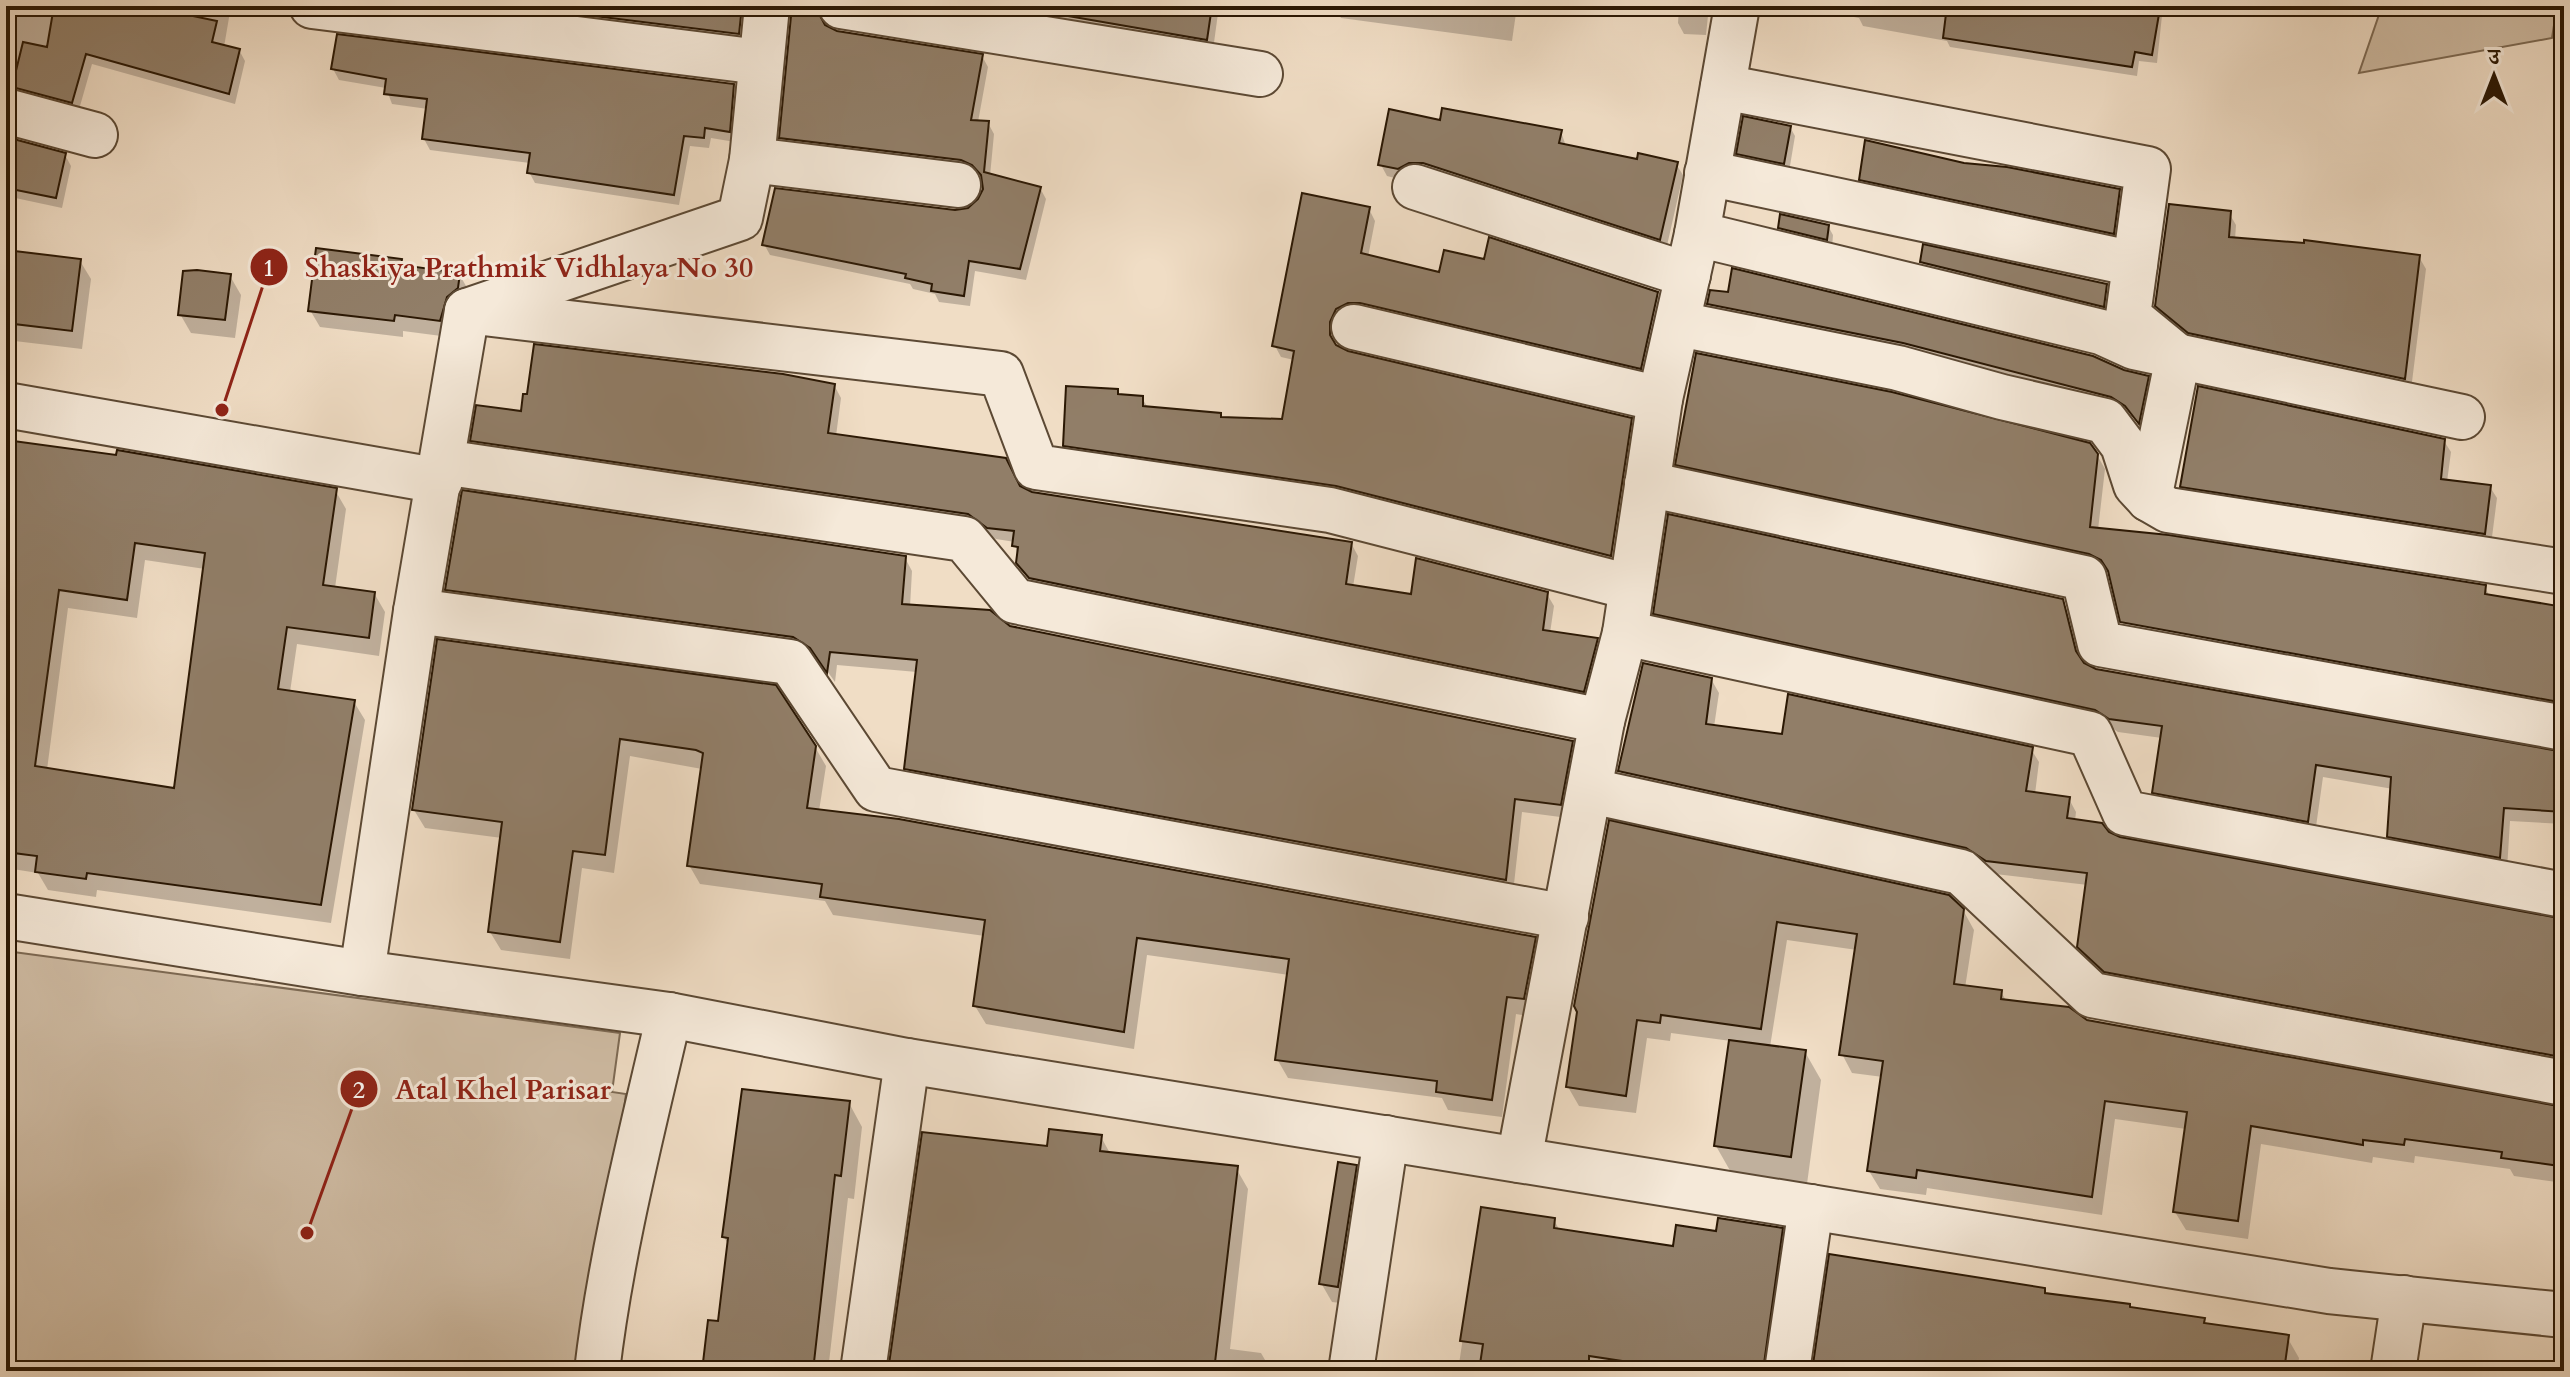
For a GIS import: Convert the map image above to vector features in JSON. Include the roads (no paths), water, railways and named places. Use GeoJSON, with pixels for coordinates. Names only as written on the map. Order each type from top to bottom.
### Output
{"type":"FeatureCollection","features":[{"type":"Feature","properties":{"kind":"street"},"geometry":{"type":"LineString","coordinates":[[312,6],[760,62]]}},
{"type":"Feature","properties":{"kind":"street"},"geometry":{"type":"LineString","coordinates":[[467,311],[740,218],[752,160],[767,6]]}},
{"type":"Feature","properties":{"kind":"street"},"geometry":{"type":"LineString","coordinates":[[841,6],[1260,74]]}},
{"type":"Feature","properties":{"kind":"street"},"geometry":{"type":"LineString","coordinates":[[1519,1160],[1602,721],[1625,633],[1660,399],[1679,324],[1737,6]]}},
{"type":"Feature","properties":{"kind":"street"},"geometry":{"type":"LineString","coordinates":[[1723,87],[2148,169],[2128,316],[2178,357]]}},
{"type":"Feature","properties":{"kind":"street"},"geometry":{"type":"LineString","coordinates":[[6,111],[95,135]]}},
{"type":"Feature","properties":{"kind":"street"},"geometry":{"type":"LineString","coordinates":[[752,160],[958,185]]}},
{"type":"Feature","properties":{"kind":"street"},"geometry":{"type":"LineString","coordinates":[[1707,173],[2135,264]]}},
{"type":"Feature","properties":{"kind":"street"},"geometry":{"type":"LineString","coordinates":[[1415,187],[1692,255],[2101,332],[2134,347],[2462,417]]}},
{"type":"Feature","properties":{"kind":"street"},"geometry":{"type":"LineString","coordinates":[[362,973],[416,611],[467,311]]}},
{"type":"Feature","properties":{"kind":"street"},"geometry":{"type":"LineString","coordinates":[[467,311],[1001,374],[1036,467],[1330,510],[1630,587]]}},
{"type":"Feature","properties":{"kind":"street"},"geometry":{"type":"LineString","coordinates":[[1679,324],[1898,368],[2105,421],[2118,437],[2136,485],[2149,499],[2168,510],[2564,572]]}},
{"type":"Feature","properties":{"kind":"street"},"geometry":{"type":"LineString","coordinates":[[1354,327],[1660,399]]}},
{"type":"Feature","properties":{"kind":"street"},"geometry":{"type":"LineString","coordinates":[[2149,499],[2178,357]]}},
{"type":"Feature","properties":{"kind":"street"},"geometry":{"type":"LineString","coordinates":[[6,405],[442,472],[964,539],[1015,601],[1602,721]]}},
{"type":"Feature","properties":{"kind":"street"},"geometry":{"type":"LineString","coordinates":[[1647,484],[2084,578],[2100,644],[2564,728]]}},
{"type":"Feature","properties":{"kind":"street"},"geometry":{"type":"LineString","coordinates":[[416,611],[790,662],[876,789],[1566,917]]}},
{"type":"Feature","properties":{"kind":"street"},"geometry":{"type":"LineString","coordinates":[[1625,633],[2090,734],[2125,813],[2564,895]]}},
{"type":"Feature","properties":{"kind":"street"},"geometry":{"type":"LineString","coordinates":[[1591,791],[1961,872],[2092,995],[2564,1083]]}},
{"type":"Feature","properties":{"kind":"street"},"geometry":{"type":"LineString","coordinates":[[6,916],[362,973],[669,1015],[907,1061],[2329,1291],[2404,1298],[2561,1305]]}},
{"type":"Feature","properties":{"kind":"street"},"geometry":{"type":"LineString","coordinates":[[597,1371],[602,1323],[629,1188],[669,1015]]}},
{"type":"Feature","properties":{"kind":"street"},"geometry":{"type":"LineString","coordinates":[[863,1371],[907,1061]]}},
{"type":"Feature","properties":{"kind":"street"},"geometry":{"type":"LineString","coordinates":[[1351,1371],[1386,1138]]}},
{"type":"Feature","properties":{"kind":"street"},"geometry":{"type":"LineString","coordinates":[[1787,1371],[1811,1207]]}},
{"type":"Feature","properties":{"kind":"street"},"geometry":{"type":"LineString","coordinates":[[2393,1371],[2404,1298]]}},
{"type":"Feature","properties":{"kind":"place","name":"Shaskiya Prathmik Vidhlaya No 30"},"geometry":{"type":"Point","coordinates":[222,410]}},
{"type":"Feature","properties":{"kind":"place","name":"Atal Khel Parisar"},"geometry":{"type":"Point","coordinates":[307,1233]}}]}
